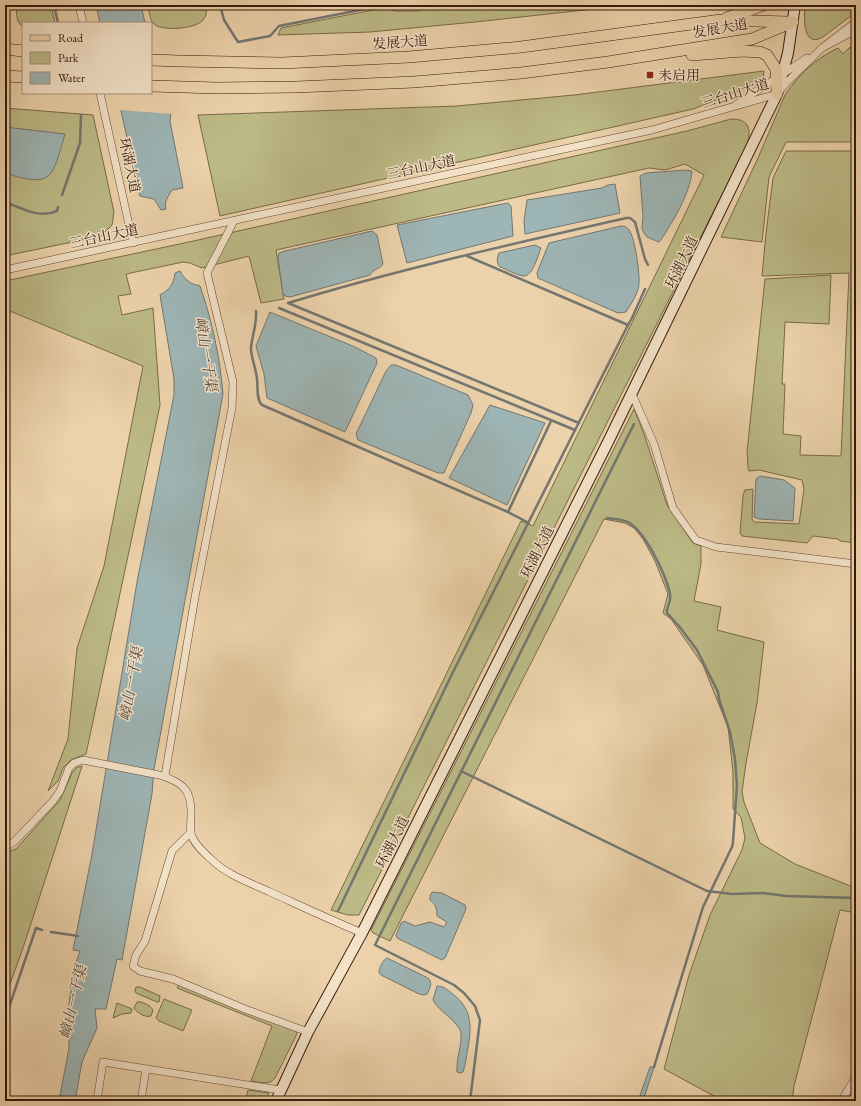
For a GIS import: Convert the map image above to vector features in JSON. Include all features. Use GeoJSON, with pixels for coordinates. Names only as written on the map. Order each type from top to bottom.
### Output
{"type":"FeatureCollection","features":[{"type":"Feature","properties":{"kind":"main road"},"geometry":{"type":"LineString","coordinates":[[721,20],[764,5]]}},
{"type":"Feature","properties":{"kind":"main road"},"geometry":{"type":"LineString","coordinates":[[777,94],[793,22],[795,5]]}},
{"type":"Feature","properties":{"kind":"main road","name":"发展大道"},"geometry":{"type":"LineString","coordinates":[[152,60],[282,63],[409,57],[521,47],[721,20],[793,22]]}},
{"type":"Feature","properties":{"kind":"main road","name":"发展大道"},"geometry":{"type":"LineString","coordinates":[[152,86],[296,87],[414,82],[521,73],[752,39],[793,22]]}},
{"type":"Feature","properties":{"kind":"main road"},"geometry":{"type":"LineString","coordinates":[[5,49],[22,51]]}},
{"type":"Feature","properties":{"kind":"main road"},"geometry":{"type":"LineString","coordinates":[[644,56],[694,55],[742,51],[760,52],[767,55],[773,62],[780,77]]}},
{"type":"Feature","properties":{"kind":"main road"},"geometry":{"type":"LineString","coordinates":[[5,76],[22,77]]}},
{"type":"Feature","properties":{"kind":"main road","name":"环湖大道"},"geometry":{"type":"LineString","coordinates":[[276,1101],[308,1032],[362,933],[632,394],[777,94]]}},
{"type":"Feature","properties":{"kind":"street"},"geometry":{"type":"LineString","coordinates":[[79,5],[83,22]]}},
{"type":"Feature","properties":{"kind":"street"},"geometry":{"type":"LineString","coordinates":[[730,108],[780,77],[856,22]]}},
{"type":"Feature","properties":{"kind":"street"},"geometry":{"type":"LineString","coordinates":[[822,48],[856,30]]}},
{"type":"Feature","properties":{"kind":"street","name":"三台山大道"},"geometry":{"type":"LineString","coordinates":[[5,270],[652,130],[777,94],[787,82],[822,48]]}},
{"type":"Feature","properties":{"kind":"street","name":"环湖大道"},"geometry":{"type":"LineString","coordinates":[[100,94],[133,243]]}},
{"type":"Feature","properties":{"kind":"street"},"geometry":{"type":"LineString","coordinates":[[162,775],[232,408],[233,382],[207,273],[234,221]]}},
{"type":"Feature","properties":{"kind":"street"},"geometry":{"type":"LineString","coordinates":[[632,394],[654,444],[673,508],[696,540],[716,547],[856,564]]}},
{"type":"Feature","properties":{"kind":"street"},"geometry":{"type":"LineString","coordinates":[[5,845],[9,845],[15,841],[53,801],[60,791],[69,768],[74,763],[83,760],[162,775],[181,786],[189,793],[192,803],[191,832],[200,848],[213,862],[240,879],[362,933]]}},
{"type":"Feature","properties":{"kind":"street"},"geometry":{"type":"LineString","coordinates":[[191,832],[172,851],[145,941],[136,956],[134,966],[140,971],[173,979],[245,1009],[308,1032]]}},
{"type":"Feature","properties":{"kind":"street"},"geometry":{"type":"LineString","coordinates":[[97,1101],[103,1062],[280,1090]]}},
{"type":"Feature","properties":{"kind":"street"},"geometry":{"type":"LineString","coordinates":[[141,1101],[146,1069]]}},
{"type":"Feature","properties":{"kind":"street"},"geometry":{"type":"LineString","coordinates":[[841,1101],[856,1077]]}},
{"type":"Feature","properties":{"kind":"green space"},"geometry":{"type":"Polygon","coordinates":[[[17,5],[51,5],[55,22],[22,22],[22,26],[18,20],[17,5]]]}},
{"type":"Feature","properties":{"kind":"green space"},"geometry":{"type":"Polygon","coordinates":[[[148,5],[207,5],[205,17],[199,23],[186,27],[163,28],[153,23],[150,17],[148,5]]]}},
{"type":"Feature","properties":{"kind":"green space"},"geometry":{"type":"Polygon","coordinates":[[[436,5],[631,5],[370,32],[278,35],[281,28],[383,8],[396,11],[418,11],[436,5]]]}},
{"type":"Feature","properties":{"kind":"green space"},"geometry":{"type":"Polygon","coordinates":[[[805,5],[856,5],[856,12],[823,37],[816,40],[811,39],[806,30],[804,16],[805,5]]]}},
{"type":"Feature","properties":{"kind":"green space"},"geometry":{"type":"Polygon","coordinates":[[[850,47],[854,54],[856,53],[856,142],[786,142],[769,177],[762,242],[721,237],[758,158],[785,95],[796,80],[815,62],[838,48],[843,54],[850,47]]]}},
{"type":"Feature","properties":{"kind":"green space"},"geometry":{"type":"Polygon","coordinates":[[[764,71],[763,79],[754,85],[693,109],[220,216],[198,115],[457,106],[574,95],[764,71]]]}},
{"type":"Feature","properties":{"kind":"green space"},"geometry":{"type":"Polygon","coordinates":[[[5,108],[93,115],[114,212],[112,225],[101,236],[5,256],[5,108]]]}},
{"type":"Feature","properties":{"kind":"green space"},"geometry":{"type":"Polygon","coordinates":[[[731,119],[737,119],[745,122],[749,132],[748,143],[359,915],[348,915],[331,910],[521,521],[533,526],[704,175],[685,164],[665,170],[649,168],[276,250],[284,299],[261,303],[249,256],[202,268],[183,262],[126,274],[131,294],[118,296],[122,315],[153,308],[160,405],[86,754],[71,760],[63,768],[58,781],[48,791],[68,739],[77,648],[104,566],[143,366],[5,309],[5,281],[189,242],[687,131],[731,119]]]}},
{"type":"Feature","properties":{"kind":"green space"},"geometry":{"type":"Polygon","coordinates":[[[786,151],[856,151],[856,543],[813,536],[807,543],[742,536],[740,533],[743,495],[745,490],[753,489],[752,519],[754,522],[799,524],[804,489],[802,480],[759,470],[749,471],[748,469],[747,452],[765,279],[831,275],[829,324],[785,322],[782,384],[785,384],[783,434],[801,436],[800,455],[841,456],[849,273],[762,276],[773,178],[786,151]]]}},
{"type":"Feature","properties":{"kind":"green space"},"geometry":{"type":"Polygon","coordinates":[[[634,409],[644,434],[667,505],[693,543],[701,546],[701,564],[694,601],[721,607],[717,630],[764,642],[757,703],[742,792],[744,802],[760,843],[795,864],[853,887],[856,873],[856,913],[840,910],[794,1086],[792,1101],[723,1101],[664,1069],[689,975],[710,915],[742,850],[745,838],[741,817],[733,809],[733,772],[728,727],[703,665],[671,619],[663,613],[668,594],[655,561],[643,539],[634,528],[625,523],[604,519],[390,941],[373,933],[371,930],[634,409]]]}},
{"type":"Feature","properties":{"kind":"green space"},"geometry":{"type":"Polygon","coordinates":[[[82,766],[24,945],[5,998],[5,853],[16,849],[60,800],[72,773],[76,768],[82,766]]]}},
{"type":"Feature","properties":{"kind":"green space"},"geometry":{"type":"Polygon","coordinates":[[[179,984],[297,1032],[273,1080],[267,1083],[251,1081],[272,1026],[177,988],[179,984]]]}},
{"type":"Feature","properties":{"kind":"green space"},"geometry":{"type":"Polygon","coordinates":[[[136,987],[140,987],[160,996],[159,1002],[136,993],[136,987]]]}},
{"type":"Feature","properties":{"kind":"green space"},"geometry":{"type":"Polygon","coordinates":[[[164,999],[192,1010],[183,1031],[159,1021],[156,1018],[164,999]]]}},
{"type":"Feature","properties":{"kind":"green space"},"geometry":{"type":"Polygon","coordinates":[[[137,1002],[148,1005],[152,1008],[153,1010],[151,1016],[144,1016],[135,1010],[134,1008],[137,1002]]]}},
{"type":"Feature","properties":{"kind":"green space"},"geometry":{"type":"Polygon","coordinates":[[[117,1003],[132,1009],[131,1013],[122,1014],[113,1018],[117,1003]]]}},
{"type":"Feature","properties":{"kind":"green space"},"geometry":{"type":"Polygon","coordinates":[[[248,1090],[269,1093],[266,1101],[245,1101],[248,1090]]]}},
{"type":"Feature","properties":{"kind":"water"},"geometry":{"type":"Polygon","coordinates":[[[96,5],[141,5],[145,22],[100,22],[96,5]]]}},
{"type":"Feature","properties":{"kind":"water"},"geometry":{"type":"Polygon","coordinates":[[[152,32],[171,114],[170,121],[183,188],[172,190],[166,201],[166,209],[161,210],[154,199],[140,196],[117,94],[152,94],[152,32]]]}},
{"type":"Feature","properties":{"kind":"water"},"geometry":{"type":"Polygon","coordinates":[[[5,127],[65,134],[57,160],[48,176],[42,179],[33,180],[5,173],[5,127]]]}},
{"type":"Feature","properties":{"kind":"water"},"geometry":{"type":"Polygon","coordinates":[[[686,170],[692,171],[691,180],[671,224],[659,242],[647,237],[642,229],[643,216],[640,176],[646,173],[686,170]]]}},
{"type":"Feature","properties":{"kind":"water"},"geometry":{"type":"Polygon","coordinates":[[[615,184],[620,213],[525,234],[524,221],[527,200],[602,188],[615,184]]]}},
{"type":"Feature","properties":{"kind":"water"},"geometry":{"type":"Polygon","coordinates":[[[508,203],[511,206],[513,236],[407,263],[397,225],[508,203]]]}},
{"type":"Feature","properties":{"kind":"water"},"geometry":{"type":"Polygon","coordinates":[[[621,226],[627,228],[631,234],[637,256],[639,279],[639,284],[634,299],[626,312],[618,313],[538,278],[537,273],[549,243],[621,226]]]}},
{"type":"Feature","properties":{"kind":"water"},"geometry":{"type":"Polygon","coordinates":[[[372,231],[377,235],[383,264],[370,275],[290,297],[283,294],[278,258],[279,253],[372,231]]]}},
{"type":"Feature","properties":{"kind":"water"},"geometry":{"type":"Polygon","coordinates":[[[535,245],[541,248],[533,269],[527,275],[519,275],[500,267],[498,264],[497,260],[499,253],[535,245]]]}},
{"type":"Feature","properties":{"kind":"water","name":"嶂山一干渠"},"geometry":{"type":"Polygon","coordinates":[[[180,271],[188,281],[200,286],[215,339],[223,394],[154,769],[152,794],[122,960],[117,959],[106,1009],[95,1009],[97,1028],[82,1062],[75,1101],[59,1101],[69,1048],[69,1004],[74,968],[80,951],[73,950],[92,854],[137,582],[174,395],[174,379],[160,295],[170,286],[174,280],[175,273],[180,271]]]}},
{"type":"Feature","properties":{"kind":"water"},"geometry":{"type":"Polygon","coordinates":[[[270,312],[355,347],[376,358],[377,363],[345,432],[267,398],[264,374],[256,346],[270,312]]]}},
{"type":"Feature","properties":{"kind":"water"},"geometry":{"type":"Polygon","coordinates":[[[391,365],[396,365],[468,395],[473,405],[471,413],[444,473],[438,473],[358,440],[356,434],[386,371],[391,365]]]}},
{"type":"Feature","properties":{"kind":"water"},"geometry":{"type":"Polygon","coordinates":[[[490,405],[545,423],[507,505],[449,478],[490,405]]]}},
{"type":"Feature","properties":{"kind":"water"},"geometry":{"type":"Polygon","coordinates":[[[760,476],[784,480],[795,488],[793,521],[759,519],[754,517],[756,479],[760,476]]]}},
{"type":"Feature","properties":{"kind":"water"},"geometry":{"type":"Polygon","coordinates":[[[432,892],[442,893],[465,905],[466,909],[445,958],[442,960],[397,938],[396,935],[401,923],[404,921],[415,926],[430,922],[444,927],[447,922],[437,916],[436,907],[430,900],[432,892]]]}},
{"type":"Feature","properties":{"kind":"water"},"geometry":{"type":"Polygon","coordinates":[[[387,958],[428,978],[431,984],[427,994],[423,995],[417,993],[381,975],[379,972],[381,966],[387,958]]]}},
{"type":"Feature","properties":{"kind":"water"},"geometry":{"type":"Polygon","coordinates":[[[437,986],[446,989],[462,1002],[469,1019],[470,1036],[465,1065],[463,1072],[460,1073],[457,1072],[457,1067],[461,1043],[460,1030],[433,1000],[437,986]]]}},
{"type":"Feature","properties":{"kind":"water"},"geometry":{"type":"Polygon","coordinates":[[[650,1067],[654,1067],[643,1101],[638,1101],[650,1067]]]}},
{"type":"Feature","properties":{"kind":"pier"},"geometry":{"type":"Polygon","coordinates":[[[152,33],[154,33],[173,114],[119,110],[115,94],[152,94],[152,33]]]}},
{"type":"Feature","properties":{"kind":"waterway"},"geometry":{"type":"LineString","coordinates":[[54,5],[58,22]]}},
{"type":"Feature","properties":{"kind":"waterway"},"geometry":{"type":"LineString","coordinates":[[220,5],[224,20],[238,42],[270,36],[279,26],[385,5]]}},
{"type":"Feature","properties":{"kind":"waterway"},"geometry":{"type":"LineString","coordinates":[[408,5],[413,7],[423,5]]}},
{"type":"Feature","properties":{"kind":"waterway"},"geometry":{"type":"LineString","coordinates":[[62,195],[80,143],[81,115]]}},
{"type":"Feature","properties":{"kind":"waterway"},"geometry":{"type":"LineString","coordinates":[[5,202],[24,210],[44,214],[57,211],[58,207]]}},
{"type":"Feature","properties":{"kind":"waterway"},"geometry":{"type":"LineString","coordinates":[[579,423],[288,303],[414,268],[626,218],[630,218],[635,222],[648,265]]}},
{"type":"Feature","properties":{"kind":"waterway"},"geometry":{"type":"LineString","coordinates":[[467,256],[628,325]]}},
{"type":"Feature","properties":{"kind":"waterway"},"geometry":{"type":"LineString","coordinates":[[338,911],[453,672],[632,318],[645,289]]}},
{"type":"Feature","properties":{"kind":"waterway"},"geometry":{"type":"LineString","coordinates":[[279,308],[575,430]]}},
{"type":"Feature","properties":{"kind":"waterway"},"geometry":{"type":"LineString","coordinates":[[256,311],[256,321],[251,352],[256,375],[258,396],[262,405],[508,512],[529,523]]}},
{"type":"Feature","properties":{"kind":"waterway"},"geometry":{"type":"LineString","coordinates":[[508,512],[551,421]]}},
{"type":"Feature","properties":{"kind":"waterway"},"geometry":{"type":"LineString","coordinates":[[470,1101],[480,1020],[475,1006],[464,993],[454,985],[375,945],[634,424]]}},
{"type":"Feature","properties":{"kind":"waterway"},"geometry":{"type":"LineString","coordinates":[[607,518],[626,521],[635,527],[654,554],[664,575],[670,593],[667,613],[697,650],[718,692],[730,732],[735,759],[737,785],[732,847],[703,907],[654,1067]]}},
{"type":"Feature","properties":{"kind":"waterway"},"geometry":{"type":"LineString","coordinates":[[461,771],[707,891],[732,894],[763,893],[786,896],[856,898]]}},
{"type":"Feature","properties":{"kind":"waterway"},"geometry":{"type":"LineString","coordinates":[[5,1019],[36,928],[42,930]]}},
{"type":"Feature","properties":{"kind":"waterway"},"geometry":{"type":"LineString","coordinates":[[51,932],[78,936]]}},
{"type":"Feature","properties":{"kind":"place","name":"未启用"},"geometry":{"type":"Point","coordinates":[650,75]}}]}
